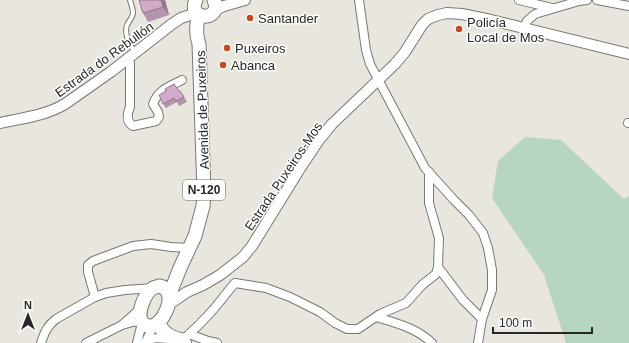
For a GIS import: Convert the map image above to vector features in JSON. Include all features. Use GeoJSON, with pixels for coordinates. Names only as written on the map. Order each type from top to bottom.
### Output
{"type":"FeatureCollection","features":[{"type":"Feature","properties":{"kind":"highway","name":"Avenida de Puxeiros"},"geometry":{"type":"LineString","coordinates":[[166,291],[180,268],[195,236],[200,220],[204,192],[200,44],[196,22],[202,7]]}},
{"type":"Feature","properties":{"kind":"highway"},"geometry":{"type":"LineString","coordinates":[[147,316],[147,294],[166,291]]}},
{"type":"Feature","properties":{"kind":"highway"},"geometry":{"type":"LineString","coordinates":[[147,316],[166,291]]}},
{"type":"Feature","properties":{"kind":"street"},"geometry":{"type":"LineString","coordinates":[[224,0],[241,1]]}},
{"type":"Feature","properties":{"kind":"street"},"geometry":{"type":"LineString","coordinates":[[359,0],[366,50],[370,64],[425,168],[469,215],[483,233],[488,248],[492,270],[492,290],[482,319],[478,343]]}},
{"type":"Feature","properties":{"kind":"street"},"geometry":{"type":"LineString","coordinates":[[519,0],[553,8]]}},
{"type":"Feature","properties":{"kind":"street"},"geometry":{"type":"LineString","coordinates":[[524,28],[535,14],[587,0]]}},
{"type":"Feature","properties":{"kind":"street"},"geometry":{"type":"LineString","coordinates":[[597,0],[629,6]]}},
{"type":"Feature","properties":{"kind":"street","name":"Estrada do Rebullón"},"geometry":{"type":"LineString","coordinates":[[0,123],[57,109],[76,97],[181,18],[202,7],[224,6],[241,1]]}},
{"type":"Feature","properties":{"kind":"street","name":"Estrada Puxeiros-Mos"},"geometry":{"type":"LineString","coordinates":[[166,291],[186,292],[203,285],[233,266],[243,257],[252,246],[319,140],[332,124],[395,64],[405,52],[422,25],[428,19],[447,14],[462,14],[629,54]]}},
{"type":"Feature","properties":{"kind":"street"},"geometry":{"type":"LineString","coordinates":[[126,59],[130,63],[130,107],[128,119],[133,126],[156,121],[159,117],[153,104],[156,97],[165,89],[182,80]]}},
{"type":"Feature","properties":{"kind":"street"},"geometry":{"type":"LineString","coordinates":[[145,343],[155,338],[178,340],[187,338],[235,283],[266,288],[290,297],[320,312],[335,323],[347,329],[358,329],[380,314],[406,303],[422,285],[436,274],[438,267],[439,238],[429,203],[429,172]]}},
{"type":"Feature","properties":{"kind":"street"},"geometry":{"type":"LineString","coordinates":[[95,297],[88,272],[88,265],[93,261],[133,246],[151,244],[190,248]]}},
{"type":"Feature","properties":{"kind":"street"},"geometry":{"type":"LineString","coordinates":[[438,267],[463,300],[482,319]]}},
{"type":"Feature","properties":{"kind":"street"},"geometry":{"type":"LineString","coordinates":[[41,343],[47,327],[51,323],[95,297],[116,291],[145,288],[166,291],[179,290],[186,292]]}},
{"type":"Feature","properties":{"kind":"street"},"geometry":{"type":"LineString","coordinates":[[134,289],[143,295],[147,316],[145,343]]}},
{"type":"Feature","properties":{"kind":"street"},"geometry":{"type":"LineString","coordinates":[[86,343],[122,325],[147,316]]}},
{"type":"Feature","properties":{"kind":"street"},"geometry":{"type":"LineString","coordinates":[[122,325],[147,316]]}},
{"type":"Feature","properties":{"kind":"street"},"geometry":{"type":"LineString","coordinates":[[147,316],[175,335],[216,343]]}},
{"type":"Feature","properties":{"kind":"street"},"geometry":{"type":"LineString","coordinates":[[147,316],[166,337],[172,340]]}},
{"type":"Feature","properties":{"kind":"street"},"geometry":{"type":"LineString","coordinates":[[137,343],[147,316]]}},
{"type":"Feature","properties":{"kind":"street"},"geometry":{"type":"LineString","coordinates":[[376,317],[416,331],[432,343]]}},
{"type":"Feature","properties":{"kind":"lane"},"geometry":{"type":"LineString","coordinates":[[130,0],[133,12],[127,25],[126,35],[132,48],[136,52]]}},
{"type":"Feature","properties":{"kind":"green space"},"geometry":{"type":"Polygon","coordinates":[[[525,137],[561,140],[624,199],[629,196],[629,343],[566,343],[544,275],[492,198],[498,161],[525,137]]]}},
{"type":"Feature","properties":{"kind":"building"},"geometry":{"type":"Polygon","coordinates":[[[139,0],[161,0],[163,7],[143,13],[139,0]]]}},
{"type":"Feature","properties":{"kind":"building"},"geometry":{"type":"Polygon","coordinates":[[[174,84],[184,97],[176,101],[174,98],[163,104],[159,95],[166,91],[165,89],[174,84]]]}},
{"type":"Feature","properties":{"kind":"place","name":"Santander"},"geometry":{"type":"Point","coordinates":[250,18]}},
{"type":"Feature","properties":{"kind":"place","name":"Policía Local de Mos"},"geometry":{"type":"Point","coordinates":[459,29]}},
{"type":"Feature","properties":{"kind":"place","name":"Puxeiros"},"geometry":{"type":"Point","coordinates":[227,48]}},
{"type":"Feature","properties":{"kind":"place","name":"Abanca"},"geometry":{"type":"Point","coordinates":[223,65]}}]}
